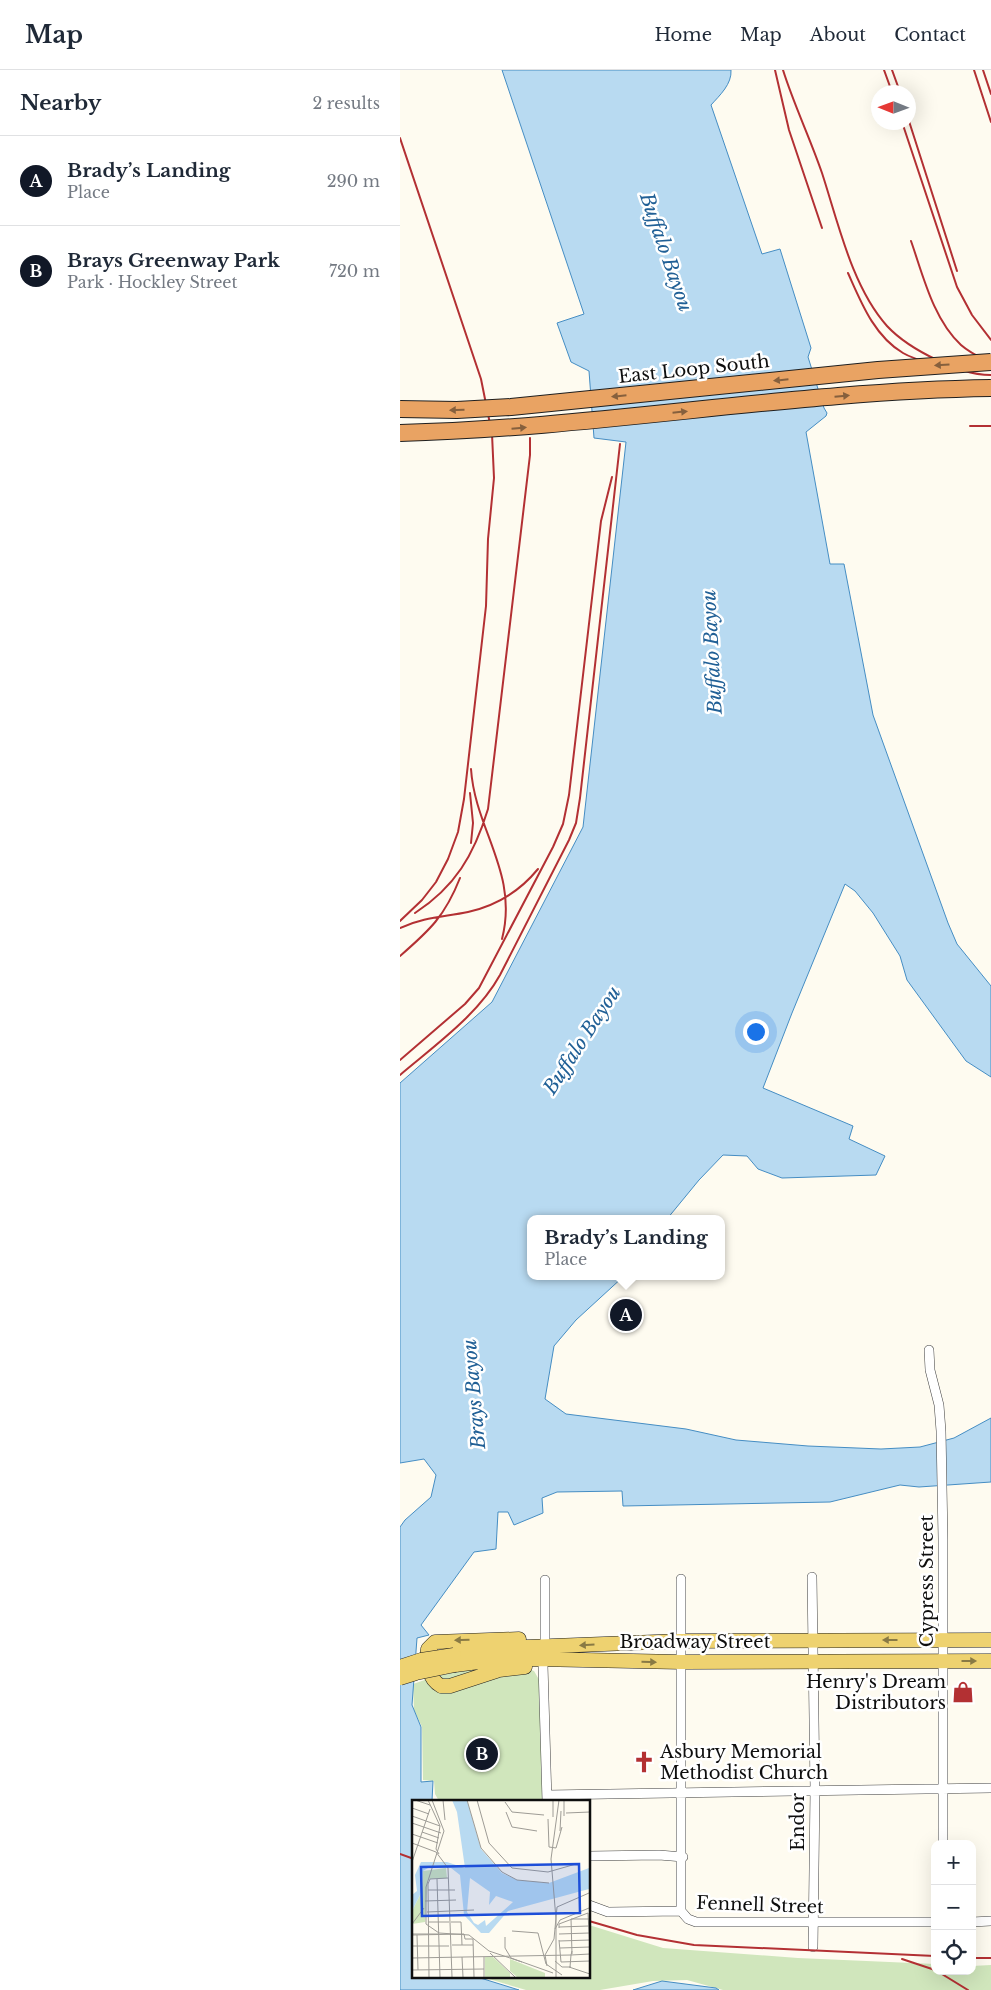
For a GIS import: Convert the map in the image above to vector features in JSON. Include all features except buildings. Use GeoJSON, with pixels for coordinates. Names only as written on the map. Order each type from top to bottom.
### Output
{"type":"FeatureCollection","features":[{"type":"Feature","properties":{"kind":"highway","name":"East Loop South"},"geometry":{"type":"LineString","coordinates":[[400,409],[457,410],[511,407],[878,370],[991,362]]}},
{"type":"Feature","properties":{"kind":"highway"},"geometry":{"type":"LineString","coordinates":[[400,433],[510,429],[850,396],[991,388]]}},
{"type":"Feature","properties":{"kind":"main road"},"geometry":{"type":"LineString","coordinates":[[563,1646],[557,1641],[545,1639],[443,1641],[435,1642],[428,1649],[427,1655],[431,1678],[441,1686],[450,1686],[499,1670],[583,1659]]}},
{"type":"Feature","properties":{"kind":"main road","name":"Broadway Street"},"geometry":{"type":"LineString","coordinates":[[400,1678],[454,1660],[501,1649],[681,1641],[991,1640]]}},
{"type":"Feature","properties":{"kind":"main road","name":"Broadway Street"},"geometry":{"type":"LineString","coordinates":[[400,1667],[421,1660],[583,1659],[681,1662],[991,1661]]}},
{"type":"Feature","properties":{"kind":"street","name":"Cypress Street"},"geometry":{"type":"LineString","coordinates":[[929,1350],[930,1370],[939,1405],[941,1431],[944,1840]]}},
{"type":"Feature","properties":{"kind":"street","name":"Endor"},"geometry":{"type":"LineString","coordinates":[[812,1577],[815,1790],[813,1947]]}},
{"type":"Feature","properties":{"kind":"street"},"geometry":{"type":"LineString","coordinates":[[681,1579],[682,1912]]}},
{"type":"Feature","properties":{"kind":"street"},"geometry":{"type":"LineString","coordinates":[[545,1580],[545,1639]]}},
{"type":"Feature","properties":{"kind":"street"},"geometry":{"type":"LineString","coordinates":[[543,1665],[547,1798],[815,1790],[991,1788]]}},
{"type":"Feature","properties":{"kind":"street"},"geometry":{"type":"LineString","coordinates":[[590,1856],[659,1855],[683,1857]]}},
{"type":"Feature","properties":{"kind":"street","name":"Fennell Street"},"geometry":{"type":"LineString","coordinates":[[590,1904],[608,1912],[682,1912],[688,1919],[696,1922],[931,1922]]}},
{"type":"Feature","properties":{"kind":"street"},"geometry":{"type":"LineString","coordinates":[[976,1922],[991,1922]]}},
{"type":"Feature","properties":{"kind":"green space"},"geometry":{"type":"Polygon","coordinates":[[[521,1666],[534,1671],[541,1683],[542,1800],[438,1800],[435,1794],[434,1781],[423,1780],[422,1727],[414,1710],[413,1684],[466,1670],[521,1666]]]}},
{"type":"Feature","properties":{"kind":"green space"},"geometry":{"type":"Polygon","coordinates":[[[590,1925],[663,1948],[798,1958],[931,1964],[931,1975],[976,1975],[976,1966],[991,1965],[991,1990],[723,1990],[687,1980],[653,1981],[600,1990],[526,1990],[486,1978],[590,1978],[590,1925]]]}},
{"type":"Feature","properties":{"kind":"water"},"geometry":{"type":"Polygon","coordinates":[[[502,70],[731,70],[730,80],[711,105],[762,254],[780,249],[811,348],[808,357],[827,413],[826,416],[806,432],[830,564],[844,564],[873,715],[948,923],[957,944],[991,986],[991,1077],[966,1061],[907,980],[900,956],[873,913],[855,891],[845,884],[763,1088],[853,1126],[849,1139],[885,1156],[876,1175],[782,1178],[758,1169],[747,1156],[723,1155],[699,1180],[670,1215],[527,1215],[527,1280],[620,1280],[576,1320],[554,1346],[545,1399],[566,1414],[686,1429],[736,1440],[808,1446],[881,1449],[920,1447],[954,1438],[991,1418],[991,1482],[919,1487],[900,1485],[830,1502],[623,1506],[622,1491],[557,1492],[542,1498],[543,1513],[514,1525],[508,1512],[498,1512],[496,1549],[474,1552],[421,1625],[429,1635],[417,1638],[412,1705],[421,1727],[421,1782],[433,1781],[432,1800],[412,1800],[412,1978],[480,1978],[519,1990],[400,1990],[400,1527],[405,1520],[431,1497],[436,1475],[424,1459],[400,1463],[400,1083],[492,1002],[583,827],[626,442],[594,438],[589,371],[571,362],[557,323],[584,314],[502,70]]]}},
{"type":"Feature","properties":{"kind":"water"},"geometry":{"type":"Polygon","coordinates":[[[662,1981],[716,1988],[719,1990],[633,1990],[662,1981]]]}},
{"type":"Feature","properties":{"kind":"railway"},"geometry":{"type":"LineString","coordinates":[[775,70],[789,130],[822,228]]}},
{"type":"Feature","properties":{"kind":"railway"},"geometry":{"type":"LineString","coordinates":[[783,70],[822,173],[847,253],[864,293],[875,310],[892,331],[923,353],[963,370],[991,375]]}},
{"type":"Feature","properties":{"kind":"railway"},"geometry":{"type":"LineString","coordinates":[[884,70],[889,85]]}},
{"type":"Feature","properties":{"kind":"railway"},"geometry":{"type":"LineString","coordinates":[[892,70],[897,85]]}},
{"type":"Feature","properties":{"kind":"railway"},"geometry":{"type":"LineString","coordinates":[[974,70],[991,122]]}},
{"type":"Feature","properties":{"kind":"railway"},"geometry":{"type":"LineString","coordinates":[[983,70],[991,94]]}},
{"type":"Feature","properties":{"kind":"railway"},"geometry":{"type":"LineString","coordinates":[[905,130],[957,287],[972,315],[991,340]]}},
{"type":"Feature","properties":{"kind":"railway"},"geometry":{"type":"LineString","coordinates":[[912,130],[957,271]]}},
{"type":"Feature","properties":{"kind":"railway"},"geometry":{"type":"LineString","coordinates":[[400,138],[481,379],[492,434],[494,478],[488,539],[486,606],[464,799],[458,832],[448,859],[436,882],[422,900],[400,921]]}},
{"type":"Feature","properties":{"kind":"railway"},"geometry":{"type":"LineString","coordinates":[[911,241],[930,296],[943,323],[961,345],[991,363]]}},
{"type":"Feature","properties":{"kind":"railway"},"geometry":{"type":"LineString","coordinates":[[848,273],[870,318],[884,337],[893,346],[907,355],[937,365]]}},
{"type":"Feature","properties":{"kind":"railway"},"geometry":{"type":"LineString","coordinates":[[970,426],[991,426]]}},
{"type":"Feature","properties":{"kind":"railway"},"geometry":{"type":"LineString","coordinates":[[415,913],[441,892],[461,869],[476,841],[488,809],[530,455],[530,438]]}},
{"type":"Feature","properties":{"kind":"railway"},"geometry":{"type":"LineString","coordinates":[[400,1075],[468,1017],[491,990],[576,823],[620,444]]}},
{"type":"Feature","properties":{"kind":"railway"},"geometry":{"type":"LineString","coordinates":[[400,1060],[465,1004],[479,988],[553,847],[563,824],[569,795],[601,521],[612,477]]}},
{"type":"Feature","properties":{"kind":"railway"},"geometry":{"type":"LineString","coordinates":[[471,769],[474,791],[501,872],[505,893],[506,915],[502,939]]}},
{"type":"Feature","properties":{"kind":"railway"},"geometry":{"type":"LineString","coordinates":[[470,793],[473,823],[471,843]]}},
{"type":"Feature","properties":{"kind":"railway"},"geometry":{"type":"LineString","coordinates":[[400,928],[426,919],[468,912],[488,906],[515,891],[538,869]]}},
{"type":"Feature","properties":{"kind":"railway"},"geometry":{"type":"LineString","coordinates":[[400,956],[436,921],[449,903],[460,878]]}},
{"type":"Feature","properties":{"kind":"railway"},"geometry":{"type":"LineString","coordinates":[[400,1854],[412,1858]]}},
{"type":"Feature","properties":{"kind":"railway"},"geometry":{"type":"LineString","coordinates":[[590,1921],[637,1935],[694,1945],[931,1956]]}},
{"type":"Feature","properties":{"kind":"railway"},"geometry":{"type":"LineString","coordinates":[[976,1958],[991,1958]]}},
{"type":"Feature","properties":{"kind":"railway"},"geometry":{"type":"LineString","coordinates":[[902,1959],[931,1969]]}},
{"type":"Feature","properties":{"kind":"railway"},"geometry":{"type":"LineString","coordinates":[[944,1975],[968,1990]]}},
{"type":"Feature","properties":{"kind":"place","name":"Brady’s Landing"},"geometry":{"type":"Point","coordinates":[626,1315]}},
{"type":"Feature","properties":{"kind":"place","name":"Henry's Dream Distributors"},"geometry":{"type":"Point","coordinates":[963,1692]}},
{"type":"Feature","properties":{"kind":"place","name":"Brays Greenway Park"},"geometry":{"type":"Point","coordinates":[482,1754]}},
{"type":"Feature","properties":{"kind":"place","name":"Asbury Memorial Methodist Church"},"geometry":{"type":"Point","coordinates":[644,1762]}},
{"type":"Feature","properties":{"kind":"water label","name":"Buffalo Bayou"},"geometry":{"type":"Point","coordinates":[666,252]}},
{"type":"Feature","properties":{"kind":"water label","name":"Buffalo Bayou"},"geometry":{"type":"Point","coordinates":[712,652]}},
{"type":"Feature","properties":{"kind":"water label","name":"Buffalo Bayou"},"geometry":{"type":"Point","coordinates":[582,1040]}},
{"type":"Feature","properties":{"kind":"water label","name":"Brays Bayou"},"geometry":{"type":"Point","coordinates":[474,1394]}}]}
